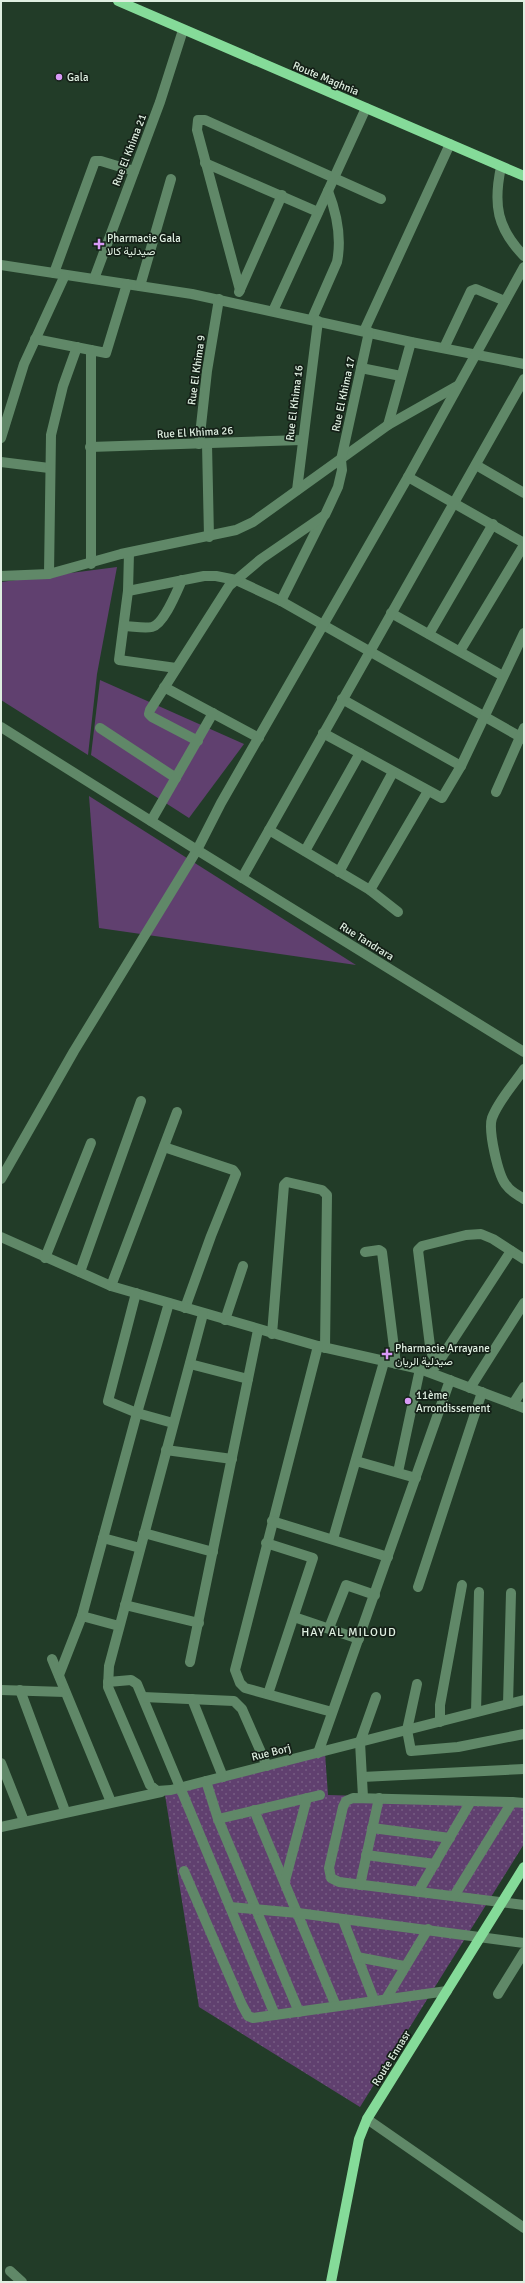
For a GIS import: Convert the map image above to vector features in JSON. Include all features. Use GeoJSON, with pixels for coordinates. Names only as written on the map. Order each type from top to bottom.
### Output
{"type":"FeatureCollection","features":[{"type":"Feature","properties":{"kind":"main road","name":"Route Maghnia"},"geometry":{"type":"LineString","coordinates":[[118,1],[524,176]]}},
{"type":"Feature","properties":{"kind":"main road","name":"Route Ennasr"},"geometry":{"type":"LineString","coordinates":[[331,2282],[359,2139],[367,2119],[482,1937],[501,1902],[524,1867]]}},
{"type":"Feature","properties":{"kind":"street","name":"Rue El Khima 21"},"geometry":{"type":"LineString","coordinates":[[94,279],[160,102],[183,30]]}},
{"type":"Feature","properties":{"kind":"street"},"geometry":{"type":"LineString","coordinates":[[273,311],[366,108]]}},
{"type":"Feature","properties":{"kind":"street"},"geometry":{"type":"LineString","coordinates":[[240,290],[205,163],[196,125],[198,120],[202,119],[381,199]]}},
{"type":"Feature","properties":{"kind":"street","name":"Rue El Khima 17"},"geometry":{"type":"LineString","coordinates":[[281,601],[338,487],[342,470],[341,460],[361,368],[366,332],[450,144]]}},
{"type":"Feature","properties":{"kind":"street"},"geometry":{"type":"LineString","coordinates":[[54,273],[95,161],[101,161],[134,171]]}},
{"type":"Feature","properties":{"kind":"street"},"geometry":{"type":"LineString","coordinates":[[205,163],[282,195],[318,212]]}},
{"type":"Feature","properties":{"kind":"street"},"geometry":{"type":"LineString","coordinates":[[501,167],[498,193],[501,223],[506,235],[524,256]]}},
{"type":"Feature","properties":{"kind":"street"},"geometry":{"type":"LineString","coordinates":[[140,286],[171,178]]}},
{"type":"Feature","properties":{"kind":"street","name":"Rue El Khima 16"},"geometry":{"type":"LineString","coordinates":[[297,490],[315,320],[337,262],[339,252],[338,220],[328,191]]}},
{"type":"Feature","properties":{"kind":"street"},"geometry":{"type":"LineString","coordinates":[[236,303],[240,290],[282,195]]}},
{"type":"Feature","properties":{"kind":"street"},"geometry":{"type":"LineString","coordinates":[[1,265],[219,299],[411,342],[524,364]]}},
{"type":"Feature","properties":{"kind":"street"},"geometry":{"type":"LineString","coordinates":[[1,1178],[74,1051],[197,850],[323,624],[408,477],[474,354],[524,267]]}},
{"type":"Feature","properties":{"kind":"street"},"geometry":{"type":"LineString","coordinates":[[1,438],[14,391],[35,339],[65,275]]}},
{"type":"Feature","properties":{"kind":"street"},"geometry":{"type":"LineString","coordinates":[[35,339],[106,353],[127,284]]}},
{"type":"Feature","properties":{"kind":"street"},"geometry":{"type":"LineString","coordinates":[[444,348],[471,291],[476,289],[505,300]]}},
{"type":"Feature","properties":{"kind":"street","name":"Rue El Khima 9"},"geometry":{"type":"LineString","coordinates":[[209,537],[203,444],[207,371],[219,299]]}},
{"type":"Feature","properties":{"kind":"street"},"geometry":{"type":"LineString","coordinates":[[388,425],[411,342]]}},
{"type":"Feature","properties":{"kind":"street"},"geometry":{"type":"LineString","coordinates":[[49,574],[49,468],[51,435],[54,416],[77,347]]}},
{"type":"Feature","properties":{"kind":"street"},"geometry":{"type":"LineString","coordinates":[[91,350],[91,564]]}},
{"type":"Feature","properties":{"kind":"street"},"geometry":{"type":"LineString","coordinates":[[361,368],[401,376]]}},
{"type":"Feature","properties":{"kind":"street"},"geometry":{"type":"LineString","coordinates":[[242,878],[453,502],[519,401],[524,380]]}},
{"type":"Feature","properties":{"kind":"street"},"geometry":{"type":"LineString","coordinates":[[1,576],[49,574],[91,564],[129,552],[229,533],[243,528],[341,460],[388,425],[457,386]]}},
{"type":"Feature","properties":{"kind":"street","name":"Rue El Khima 26"},"geometry":{"type":"LineString","coordinates":[[90,447],[302,440]]}},
{"type":"Feature","properties":{"kind":"street"},"geometry":{"type":"LineString","coordinates":[[1,462],[49,468]]}},
{"type":"Feature","properties":{"kind":"street"},"geometry":{"type":"LineString","coordinates":[[476,465],[524,493]]}},
{"type":"Feature","properties":{"kind":"street"},"geometry":{"type":"LineString","coordinates":[[408,477],[493,524],[524,544],[460,651]]}},
{"type":"Feature","properties":{"kind":"street"},"geometry":{"type":"LineString","coordinates":[[198,742],[152,718],[149,714],[164,687],[221,596],[236,580],[325,515]]}},
{"type":"Feature","properties":{"kind":"street"},"geometry":{"type":"LineString","coordinates":[[429,634],[493,524]]}},
{"type":"Feature","properties":{"kind":"street"},"geometry":{"type":"LineString","coordinates":[[129,552],[128,591],[119,660],[176,668]]}},
{"type":"Feature","properties":{"kind":"street"},"geometry":{"type":"LineString","coordinates":[[128,591],[182,580],[216,576],[236,580],[281,601],[483,717],[523,735],[496,792]]}},
{"type":"Feature","properties":{"kind":"street"},"geometry":{"type":"LineString","coordinates":[[124,626],[149,627],[156,625],[166,611],[182,580]]}},
{"type":"Feature","properties":{"kind":"street"},"geometry":{"type":"LineString","coordinates":[[391,614],[503,676]]}},
{"type":"Feature","properties":{"kind":"street"},"geometry":{"type":"LineString","coordinates":[[323,733],[439,797],[444,796],[461,766],[524,633]]}},
{"type":"Feature","properties":{"kind":"street"},"geometry":{"type":"LineString","coordinates":[[164,687],[259,738]]}},
{"type":"Feature","properties":{"kind":"street"},"geometry":{"type":"LineString","coordinates":[[342,699],[461,766]]}},
{"type":"Feature","properties":{"kind":"street"},"geometry":{"type":"LineString","coordinates":[[151,821],[198,742],[213,712]]}},
{"type":"Feature","properties":{"kind":"street","name":"Rue Tandrara"},"geometry":{"type":"LineString","coordinates":[[1,727],[524,1052]]}},
{"type":"Feature","properties":{"kind":"street"},"geometry":{"type":"LineString","coordinates":[[100,728],[176,778]]}},
{"type":"Feature","properties":{"kind":"street"},"geometry":{"type":"LineString","coordinates":[[305,851],[360,753]]}},
{"type":"Feature","properties":{"kind":"street"},"geometry":{"type":"LineString","coordinates":[[339,872],[393,772]]}},
{"type":"Feature","properties":{"kind":"street"},"geometry":{"type":"LineString","coordinates":[[370,890],[428,791]]}},
{"type":"Feature","properties":{"kind":"street"},"geometry":{"type":"LineString","coordinates":[[269,830],[370,890],[398,912]]}},
{"type":"Feature","properties":{"kind":"street"},"geometry":{"type":"LineString","coordinates":[[524,1069],[497,1108],[492,1119],[491,1129],[503,1181],[512,1192],[524,1199]]}},
{"type":"Feature","properties":{"kind":"street"},"geometry":{"type":"LineString","coordinates":[[80,1272],[141,1101]]}},
{"type":"Feature","properties":{"kind":"street"},"geometry":{"type":"LineString","coordinates":[[111,1286],[177,1112]]}},
{"type":"Feature","properties":{"kind":"street"},"geometry":{"type":"LineString","coordinates":[[45,1258],[91,1144]]}},
{"type":"Feature","properties":{"kind":"street"},"geometry":{"type":"LineString","coordinates":[[164,1147],[233,1170],[236,1174],[211,1236],[185,1308]]}},
{"type":"Feature","properties":{"kind":"street"},"geometry":{"type":"LineString","coordinates":[[272,1334],[284,1185],[287,1182],[322,1190],[327,1195],[321,1347],[266,1543],[235,1670],[240,1683],[245,1688],[332,1712]]}},
{"type":"Feature","properties":{"kind":"street"},"geometry":{"type":"LineString","coordinates":[[438,1362],[432,1354],[430,1346],[418,1250],[422,1246],[473,1233],[493,1239],[524,1258]]}},
{"type":"Feature","properties":{"kind":"street"},"geometry":{"type":"LineString","coordinates":[[1,1237],[45,1258],[111,1286],[272,1334],[384,1362],[420,1369],[524,1408]]}},
{"type":"Feature","properties":{"kind":"street"},"geometry":{"type":"LineString","coordinates":[[365,1252],[379,1250],[382,1252],[396,1364]]}},
{"type":"Feature","properties":{"kind":"street"},"geometry":{"type":"LineString","coordinates":[[434,1374],[438,1362],[512,1251]]}},
{"type":"Feature","properties":{"kind":"street"},"geometry":{"type":"LineString","coordinates":[[225,1320],[243,1266]]}},
{"type":"Feature","properties":{"kind":"street"},"geometry":{"type":"LineString","coordinates":[[136,1293],[107,1397],[110,1403],[137,1413],[174,1423]]}},
{"type":"Feature","properties":{"kind":"street"},"geometry":{"type":"LineString","coordinates":[[59,1675],[82,1616],[137,1413],[169,1303]]}},
{"type":"Feature","properties":{"kind":"street"},"geometry":{"type":"LineString","coordinates":[[470,1388],[524,1303]]}},
{"type":"Feature","properties":{"kind":"street"},"geometry":{"type":"LineString","coordinates":[[162,1792],[150,1786],[119,1715],[108,1682],[108,1666],[203,1314]]}},
{"type":"Feature","properties":{"kind":"street"},"geometry":{"type":"LineString","coordinates":[[190,1662],[258,1330]]}},
{"type":"Feature","properties":{"kind":"street"},"geometry":{"type":"LineString","coordinates":[[333,1539],[384,1362]]}},
{"type":"Feature","properties":{"kind":"street"},"geometry":{"type":"LineString","coordinates":[[190,1364],[248,1379]]}},
{"type":"Feature","properties":{"kind":"street"},"geometry":{"type":"LineString","coordinates":[[398,1472],[420,1369]]}},
{"type":"Feature","properties":{"kind":"street"},"geometry":{"type":"LineString","coordinates":[[318,1753],[450,1380]]}},
{"type":"Feature","properties":{"kind":"street"},"geometry":{"type":"LineString","coordinates":[[513,1404],[524,1387]]}},
{"type":"Feature","properties":{"kind":"street"},"geometry":{"type":"LineString","coordinates":[[418,1587],[482,1392]]}},
{"type":"Feature","properties":{"kind":"street"},"geometry":{"type":"LineString","coordinates":[[166,1450],[232,1459]]}},
{"type":"Feature","properties":{"kind":"street"},"geometry":{"type":"LineString","coordinates":[[356,1461],[416,1478]]}},
{"type":"Feature","properties":{"kind":"street"},"geometry":{"type":"LineString","coordinates":[[272,1521],[388,1557]]}},
{"type":"Feature","properties":{"kind":"street"},"geometry":{"type":"LineString","coordinates":[[144,1533],[213,1552]]}},
{"type":"Feature","properties":{"kind":"street"},"geometry":{"type":"LineString","coordinates":[[103,1538],[140,1548]]}},
{"type":"Feature","properties":{"kind":"street"},"geometry":{"type":"LineString","coordinates":[[266,1543],[313,1558],[268,1694]]}},
{"type":"Feature","properties":{"kind":"street"},"geometry":{"type":"LineString","coordinates":[[440,1722],[440,1705],[462,1585]]}},
{"type":"Feature","properties":{"kind":"street"},"geometry":{"type":"LineString","coordinates":[[330,1628],[346,1586],[375,1595]]}},
{"type":"Feature","properties":{"kind":"street"},"geometry":{"type":"LineString","coordinates":[[476,1712],[479,1592]]}},
{"type":"Feature","properties":{"kind":"street"},"geometry":{"type":"LineString","coordinates":[[508,1704],[511,1593]]}},
{"type":"Feature","properties":{"kind":"street"},"geometry":{"type":"LineString","coordinates":[[125,1605],[199,1623]]}},
{"type":"Feature","properties":{"kind":"street"},"geometry":{"type":"LineString","coordinates":[[82,1616],[119,1626]]}},
{"type":"Feature","properties":{"kind":"street"},"geometry":{"type":"LineString","coordinates":[[294,1617],[359,1639]]}},
{"type":"Feature","properties":{"kind":"street"},"geometry":{"type":"LineString","coordinates":[[52,1659],[111,1802]]}},
{"type":"Feature","properties":{"kind":"street"},"geometry":{"type":"LineString","coordinates":[[108,1682],[134,1682],[143,1697],[275,2015]]}},
{"type":"Feature","properties":{"kind":"street"},"geometry":{"type":"LineString","coordinates":[[417,1684],[407,1730],[409,1747],[414,1751],[458,1747],[524,1734]]}},
{"type":"Feature","properties":{"kind":"street"},"geometry":{"type":"LineString","coordinates":[[1,1690],[65,1692]]}},
{"type":"Feature","properties":{"kind":"street"},"geometry":{"type":"LineString","coordinates":[[20,1690],[65,1811]]}},
{"type":"Feature","properties":{"kind":"street"},"geometry":{"type":"LineString","coordinates":[[143,1697],[229,1700],[238,1704],[248,1720],[267,1766]]}},
{"type":"Feature","properties":{"kind":"street"},"geometry":{"type":"LineString","coordinates":[[363,1798],[360,1742],[376,1697]]}},
{"type":"Feature","properties":{"kind":"street"},"geometry":{"type":"LineString","coordinates":[[192,1699],[223,1777]]}},
{"type":"Feature","properties":{"kind":"street","name":"Rue Borj"},"geometry":{"type":"LineString","coordinates":[[1,1827],[65,1811],[180,1788],[524,1700]]}},
{"type":"Feature","properties":{"kind":"street"},"geometry":{"type":"LineString","coordinates":[[1,1763],[24,1821]]}},
{"type":"Feature","properties":{"kind":"street"},"geometry":{"type":"LineString","coordinates":[[362,1776],[524,1769]]}},
{"type":"Feature","properties":{"kind":"street"},"geometry":{"type":"LineString","coordinates":[[206,1781],[218,1819],[299,2012]]}},
{"type":"Feature","properties":{"kind":"street"},"geometry":{"type":"LineString","coordinates":[[218,1819],[320,1795]]}},
{"type":"Feature","properties":{"kind":"street"},"geometry":{"type":"LineString","coordinates":[[284,1881],[307,1798]]}},
{"type":"Feature","properties":{"kind":"street"},"geometry":{"type":"LineString","coordinates":[[524,1803],[353,1798],[346,1801],[330,1868],[331,1878],[334,1880],[360,1885],[524,1905]]}},
{"type":"Feature","properties":{"kind":"street"},"geometry":{"type":"LineString","coordinates":[[360,1885],[379,1798]]}},
{"type":"Feature","properties":{"kind":"street"},"geometry":{"type":"LineString","coordinates":[[418,1892],[471,1801]]}},
{"type":"Feature","properties":{"kind":"street"},"geometry":{"type":"LineString","coordinates":[[454,1896],[512,1802]]}},
{"type":"Feature","properties":{"kind":"street"},"geometry":{"type":"LineString","coordinates":[[254,1810],[336,2006]]}},
{"type":"Feature","properties":{"kind":"street"},"geometry":{"type":"LineString","coordinates":[[372,1828],[450,1838]]}},
{"type":"Feature","properties":{"kind":"street"},"geometry":{"type":"LineString","coordinates":[[366,1855],[435,1864]]}},
{"type":"Feature","properties":{"kind":"street"},"geometry":{"type":"LineString","coordinates":[[184,1871],[244,2011],[253,2018],[386,1998],[447,1991]]}},
{"type":"Feature","properties":{"kind":"street"},"geometry":{"type":"LineString","coordinates":[[230,1907],[255,1908],[298,1913],[343,1920],[428,1929],[524,1943]]}},
{"type":"Feature","properties":{"kind":"street"},"geometry":{"type":"LineString","coordinates":[[343,1920],[374,2000]]}},
{"type":"Feature","properties":{"kind":"street"},"geometry":{"type":"LineString","coordinates":[[386,1998],[404,1966],[428,1929]]}},
{"type":"Feature","properties":{"kind":"street"},"geometry":{"type":"LineString","coordinates":[[498,1994],[524,1952]]}},
{"type":"Feature","properties":{"kind":"street"},"geometry":{"type":"LineString","coordinates":[[357,1957],[404,1966]]}},
{"type":"Feature","properties":{"kind":"street"},"geometry":{"type":"LineString","coordinates":[[367,2119],[524,2228]]}},
{"type":"Feature","properties":{"kind":"street"},"geometry":{"type":"LineString","coordinates":[[10,2271],[22,2282]]}},
{"type":"Feature","properties":{"kind":"shaded area"},"geometry":{"type":"Polygon","coordinates":[[[117,567],[97,674],[88,755],[1,700],[1,582],[117,567]]]}},
{"type":"Feature","properties":{"kind":"shaded area"},"geometry":{"type":"Polygon","coordinates":[[[100,680],[244,744],[189,818],[91,755],[100,680]]]}},
{"type":"Feature","properties":{"kind":"shaded area"},"geometry":{"type":"Polygon","coordinates":[[[89,796],[356,965],[99,928],[89,796]]]}},
{"type":"Feature","properties":{"kind":"shaded area"},"geometry":{"type":"Polygon","coordinates":[[[325,1753],[328,1795],[524,1801],[524,1844],[360,2107],[199,2007],[165,1795],[325,1753]]]}},
{"type":"Feature","properties":{"kind":"place","name":"Gala"},"geometry":{"type":"Point","coordinates":[59,77]}},
{"type":"Feature","properties":{"kind":"place","name":"Pharmacie Gala صيدلية كالا"},"geometry":{"type":"Point","coordinates":[99,244]}},
{"type":"Feature","properties":{"kind":"place","name":"Pharmacie Arrayane صيدلية الريان"},"geometry":{"type":"Point","coordinates":[387,1354]}},
{"type":"Feature","properties":{"kind":"place","name":"11ème Arrondissement"},"geometry":{"type":"Point","coordinates":[408,1401]}},
{"type":"Feature","properties":{"kind":"district","name":"HAY AL MILOUD"},"geometry":{"type":"Point","coordinates":[349,1632]}}]}
